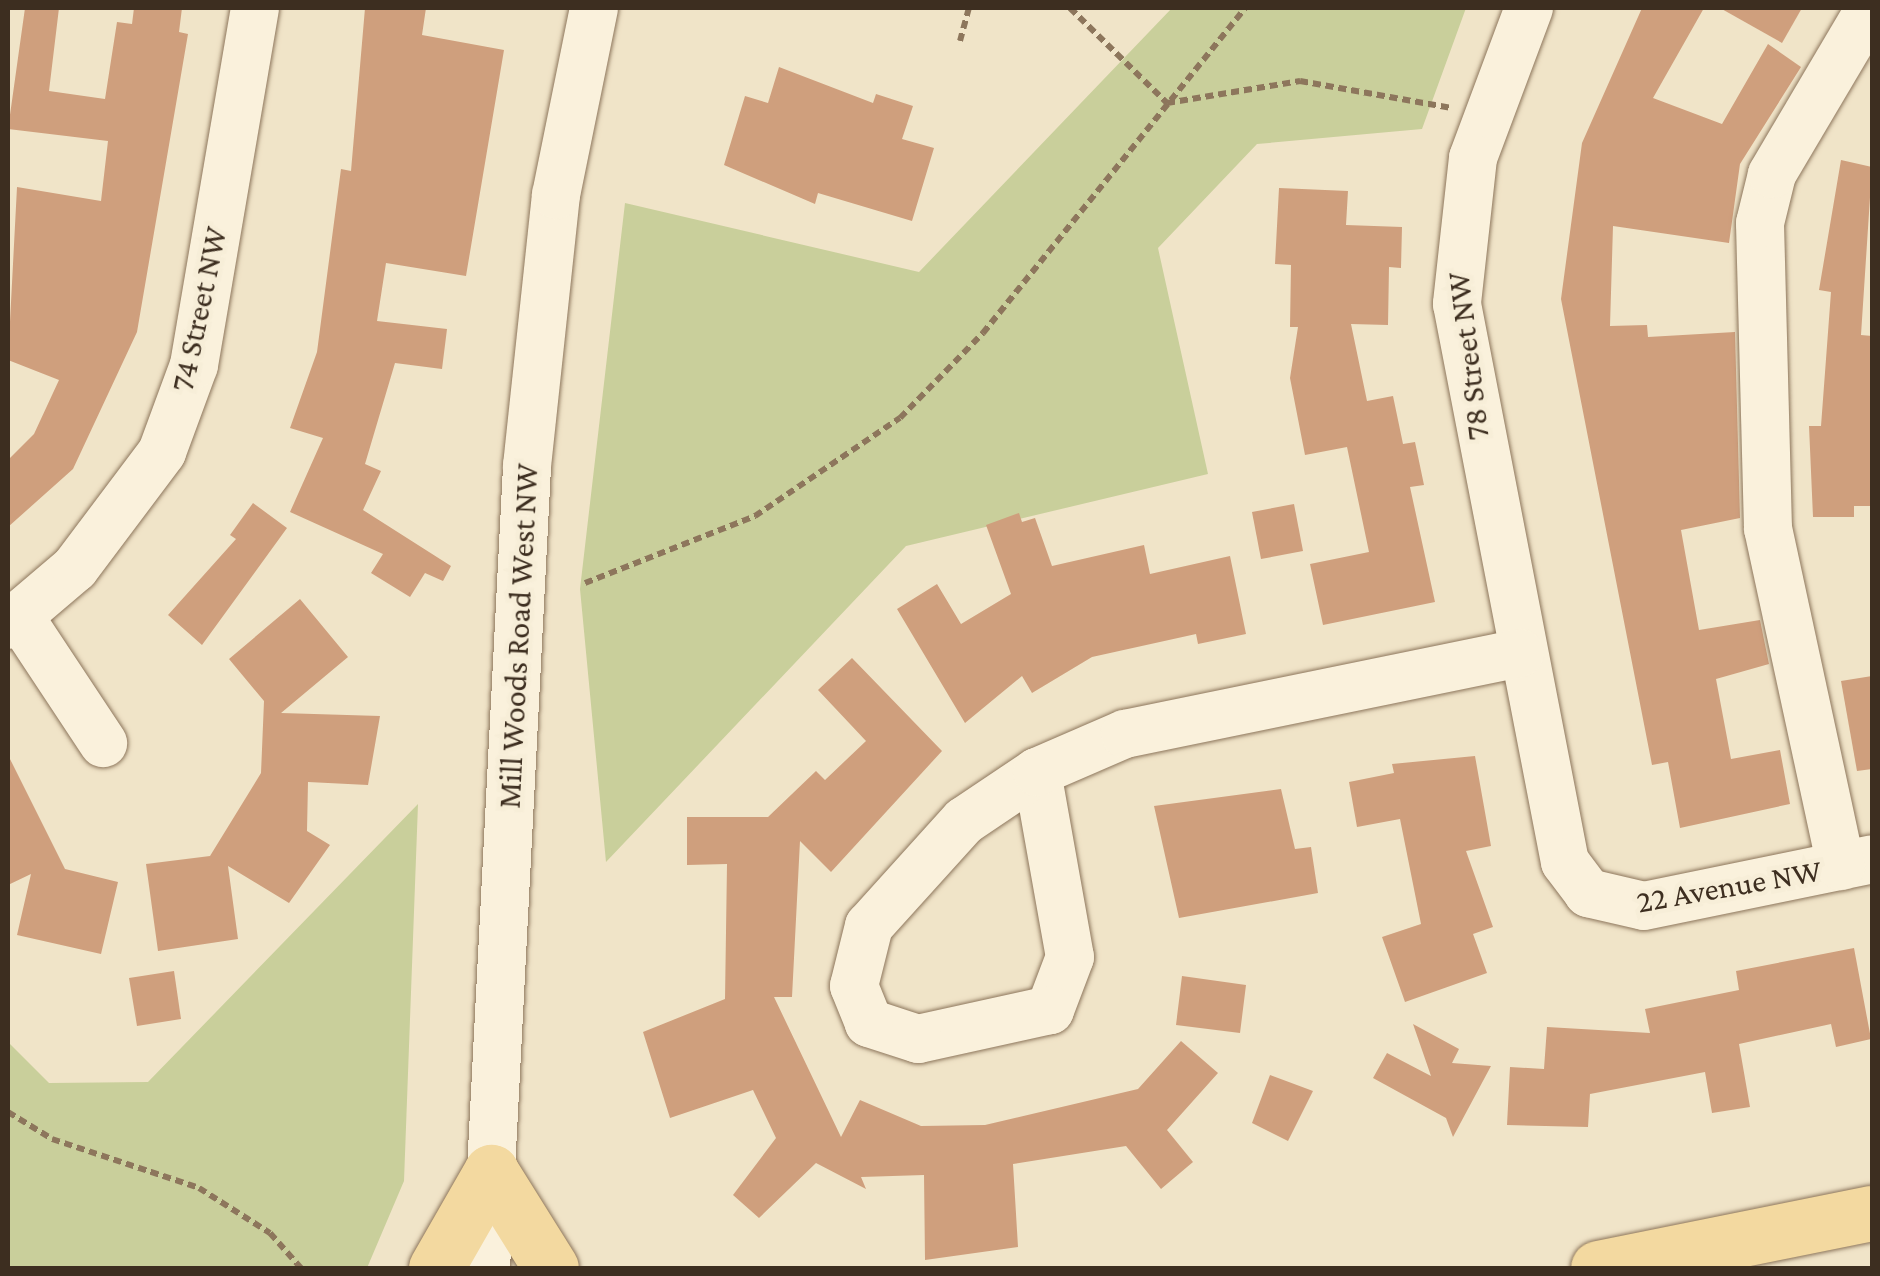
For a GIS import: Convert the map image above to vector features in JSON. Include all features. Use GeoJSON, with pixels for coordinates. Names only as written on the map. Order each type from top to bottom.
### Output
{"type":"FeatureCollection","features":[{"type":"Feature","properties":{"kind":"main road"},"geometry":{"type":"LineString","coordinates":[[436,1268],[491,1172],[551,1268]]}},
{"type":"Feature","properties":{"kind":"main road"},"geometry":{"type":"LineString","coordinates":[[1598,1268],[1872,1212]]}},
{"type":"Feature","properties":{"kind":"street","name":"74 Street NW"},"geometry":{"type":"LineString","coordinates":[[103,742],[14,622],[108,530],[162,452],[194,365],[255,8]]}},
{"type":"Feature","properties":{"kind":"street","name":"Mill Woods Road West NW"},"geometry":{"type":"LineString","coordinates":[[486,1268],[527,466],[556,195],[594,8]]}},
{"type":"Feature","properties":{"kind":"street","name":"78 Street NW"},"geometry":{"type":"LineString","coordinates":[[1529,8],[1486,108],[1456,264],[1465,377],[1560,848],[1588,893]]}},
{"type":"Feature","properties":{"kind":"street"},"geometry":{"type":"LineString","coordinates":[[1857,862],[1768,529],[1760,223],[1772,174],[1870,8]]}},
{"type":"Feature","properties":{"kind":"street"},"geometry":{"type":"LineString","coordinates":[[1037,772],[1070,958],[1050,1010],[918,1039],[869,1023],[854,986],[869,926],[964,821],[1037,772],[1124,734],[1520,653]]}},
{"type":"Feature","properties":{"kind":"street","name":"22 Avenue NW"},"geometry":{"type":"LineString","coordinates":[[1588,893],[1644,906],[1857,862]]}},
{"type":"Feature","properties":{"kind":"path"},"geometry":{"type":"LineString","coordinates":[[960,41],[969,8]]}},
{"type":"Feature","properties":{"kind":"path"},"geometry":{"type":"LineString","coordinates":[[1070,8],[1167,103]]}},
{"type":"Feature","properties":{"kind":"path"},"geometry":{"type":"LineString","coordinates":[[584,582],[755,516],[900,418],[983,333],[1246,8]]}},
{"type":"Feature","properties":{"kind":"path"},"geometry":{"type":"LineString","coordinates":[[1167,103],[1300,81],[1453,108]]}},
{"type":"Feature","properties":{"kind":"path"},"geometry":{"type":"LineString","coordinates":[[8,1112],[52,1139],[200,1188],[270,1233],[301,1268]]}},
{"type":"Feature","properties":{"kind":"green space"},"geometry":{"type":"Polygon","coordinates":[[[1172,8],[1466,8],[1422,129],[1257,144],[1158,248],[1208,474],[906,546],[606,862],[580,589],[625,203],[919,272],[1172,8]]]}},
{"type":"Feature","properties":{"kind":"green space"},"geometry":{"type":"Polygon","coordinates":[[[418,804],[404,1181],[367,1268],[8,1268],[8,1042],[49,1083],[148,1082],[418,804]]]}},
{"type":"Feature","properties":{"kind":"building"},"geometry":{"type":"Polygon","coordinates":[[[25,8],[59,8],[49,91],[105,99],[117,22],[132,24],[134,8],[182,8],[179,32],[188,34],[137,332],[73,469],[8,527],[8,460],[34,434],[59,380],[8,360],[17,187],[101,201],[108,141],[8,129],[25,8]]]}},
{"type":"Feature","properties":{"kind":"building"},"geometry":{"type":"Polygon","coordinates":[[[365,8],[426,8],[422,35],[504,50],[466,276],[386,263],[377,321],[447,329],[442,369],[395,363],[365,464],[381,471],[363,510],[451,566],[443,581],[425,573],[410,597],[371,573],[383,554],[290,512],[323,438],[290,428],[317,352],[341,169],[351,171],[365,8]]]}},
{"type":"Feature","properties":{"kind":"building"},"geometry":{"type":"Polygon","coordinates":[[[1642,8],[1704,8],[1653,98],[1722,124],[1768,44],[1801,67],[1740,164],[1729,243],[1613,226],[1610,326],[1647,325],[1648,337],[1735,332],[1740,518],[1681,530],[1699,630],[1760,620],[1769,664],[1716,679],[1731,759],[1780,750],[1790,804],[1680,828],[1668,762],[1652,765],[1561,299],[1582,143],[1642,8]]]}},
{"type":"Feature","properties":{"kind":"building"},"geometry":{"type":"Polygon","coordinates":[[[1720,8],[1802,8],[1782,43],[1720,8]]]}},
{"type":"Feature","properties":{"kind":"building"},"geometry":{"type":"Polygon","coordinates":[[[779,67],[873,103],[876,94],[913,106],[902,139],[934,148],[912,221],[818,193],[815,204],[724,165],[745,96],[768,103],[779,67]]]}},
{"type":"Feature","properties":{"kind":"building"},"geometry":{"type":"Polygon","coordinates":[[[1841,160],[1872,167],[1861,335],[1872,336],[1872,506],[1854,506],[1854,517],[1813,517],[1809,426],[1821,426],[1831,292],[1819,290],[1841,160]]]}},
{"type":"Feature","properties":{"kind":"building"},"geometry":{"type":"Polygon","coordinates":[[[1279,188],[1348,191],[1346,225],[1402,227],[1401,268],[1389,267],[1388,325],[1351,324],[1367,401],[1393,396],[1403,444],[1415,442],[1424,485],[1410,487],[1435,602],[1323,625],[1310,564],[1369,552],[1347,447],[1305,455],[1290,378],[1298,327],[1290,327],[1291,265],[1275,264],[1279,188]]]}},
{"type":"Feature","properties":{"kind":"building"},"geometry":{"type":"Polygon","coordinates":[[[253,503],[287,528],[202,645],[168,615],[236,539],[230,535],[253,503]]]}},
{"type":"Feature","properties":{"kind":"building"},"geometry":{"type":"Polygon","coordinates":[[[1294,504],[1303,551],[1261,559],[1252,512],[1294,504]]]}},
{"type":"Feature","properties":{"kind":"building"},"geometry":{"type":"Polygon","coordinates":[[[1019,513],[1022,522],[1035,518],[1052,566],[1144,545],[1150,574],[1230,556],[1246,634],[1198,644],[1196,634],[1092,657],[1032,693],[1022,676],[965,723],[897,609],[937,584],[961,624],[1011,594],[986,525],[1019,513]]]}},
{"type":"Feature","properties":{"kind":"building"},"geometry":{"type":"Polygon","coordinates":[[[300,599],[348,657],[281,713],[380,716],[368,785],[308,782],[307,831],[330,845],[289,903],[228,866],[238,939],[158,951],[146,864],[210,856],[261,773],[264,701],[229,659],[300,599]]]}},
{"type":"Feature","properties":{"kind":"building"},"geometry":{"type":"Polygon","coordinates":[[[852,658],[942,751],[831,872],[800,841],[792,997],[774,997],[841,1137],[860,1100],[921,1126],[985,1125],[1138,1089],[1181,1041],[1218,1073],[1167,1130],[1193,1162],[1161,1189],[1126,1146],[1013,1164],[1018,1247],[925,1260],[924,1175],[861,1177],[866,1189],[816,1163],[759,1218],[733,1195],[776,1138],[753,1090],[670,1118],[643,1032],[725,999],[727,864],[687,865],[687,817],[768,817],[816,771],[825,780],[866,741],[818,690],[852,658]]]}},
{"type":"Feature","properties":{"kind":"building"},"geometry":{"type":"Polygon","coordinates":[[[1872,676],[1872,769],[1857,771],[1841,681],[1872,676]]]}},
{"type":"Feature","properties":{"kind":"building"},"geometry":{"type":"Polygon","coordinates":[[[8,755],[65,869],[118,882],[101,954],[17,935],[31,874],[8,885],[8,755]]]}},
{"type":"Feature","properties":{"kind":"building"},"geometry":{"type":"Polygon","coordinates":[[[1475,756],[1491,846],[1466,851],[1493,927],[1473,934],[1487,973],[1405,1002],[1382,937],[1421,924],[1400,819],[1357,827],[1349,782],[1394,773],[1392,764],[1475,756]]]}},
{"type":"Feature","properties":{"kind":"building"},"geometry":{"type":"Polygon","coordinates":[[[1281,789],[1295,849],[1311,847],[1318,893],[1179,918],[1154,806],[1281,789]]]}},
{"type":"Feature","properties":{"kind":"building"},"geometry":{"type":"Polygon","coordinates":[[[1854,948],[1871,1039],[1836,1047],[1831,1024],[1739,1044],[1750,1107],[1712,1113],[1705,1072],[1590,1094],[1588,1127],[1507,1125],[1510,1067],[1544,1069],[1547,1027],[1650,1033],[1645,1009],[1739,990],[1736,971],[1854,948]]]}},
{"type":"Feature","properties":{"kind":"building"},"geometry":{"type":"Polygon","coordinates":[[[174,971],[181,1019],[137,1026],[129,978],[174,971]]]}},
{"type":"Feature","properties":{"kind":"building"},"geometry":{"type":"Polygon","coordinates":[[[1182,976],[1246,985],[1240,1033],[1176,1025],[1182,976]]]}},
{"type":"Feature","properties":{"kind":"building"},"geometry":{"type":"Polygon","coordinates":[[[1413,1024],[1459,1049],[1452,1063],[1491,1066],[1453,1137],[1446,1118],[1373,1078],[1387,1053],[1431,1076],[1413,1024]]]}},
{"type":"Feature","properties":{"kind":"building"},"geometry":{"type":"Polygon","coordinates":[[[1270,1075],[1313,1091],[1288,1141],[1252,1123],[1270,1075]]]}}]}
